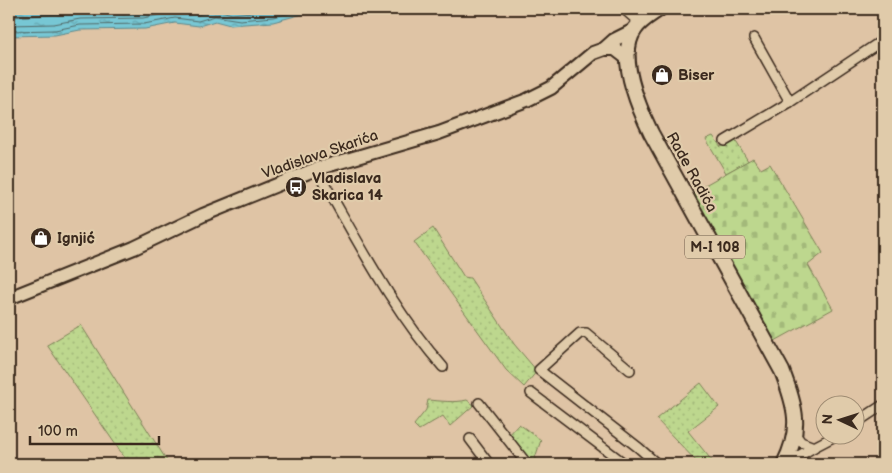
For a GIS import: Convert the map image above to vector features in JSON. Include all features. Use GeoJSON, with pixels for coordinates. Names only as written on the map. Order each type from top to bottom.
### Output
{"type":"FeatureCollection","features":[{"type":"Feature","properties":{"kind":"main road"},"geometry":{"type":"LineString","coordinates":[[637,27],[659,9]]}},
{"type":"Feature","properties":{"kind":"main road","name":"Rade Radića"},"geometry":{"type":"LineString","coordinates":[[637,27],[628,44],[628,59],[635,93],[651,133],[750,309],[782,371],[795,412],[795,434],[784,464]]}},
{"type":"Feature","properties":{"kind":"street"},"geometry":{"type":"LineString","coordinates":[[624,9],[637,27]]}},
{"type":"Feature","properties":{"kind":"street","name":"Vladislava Skarića"},"geometry":{"type":"LineString","coordinates":[[9,298],[134,248],[202,215],[316,169],[439,133],[527,100],[550,88],[593,53],[604,49],[614,40],[637,27]]}},
{"type":"Feature","properties":{"kind":"street"},"geometry":{"type":"LineString","coordinates":[[754,38],[790,102]]}},
{"type":"Feature","properties":{"kind":"street"},"geometry":{"type":"LineString","coordinates":[[725,141],[790,102],[883,40]]}},
{"type":"Feature","properties":{"kind":"street"},"geometry":{"type":"LineString","coordinates":[[604,49],[615,49],[628,59]]}},
{"type":"Feature","properties":{"kind":"street"},"geometry":{"type":"LineString","coordinates":[[316,169],[399,311],[416,337],[443,367]]}},
{"type":"Feature","properties":{"kind":"street"},"geometry":{"type":"LineString","coordinates":[[630,370],[586,332],[580,333],[538,370],[657,464]]}},
{"type":"Feature","properties":{"kind":"street"},"geometry":{"type":"LineString","coordinates":[[531,393],[624,464]]}},
{"type":"Feature","properties":{"kind":"street"},"geometry":{"type":"LineString","coordinates":[[479,404],[527,464]]}},
{"type":"Feature","properties":{"kind":"street"},"geometry":{"type":"LineString","coordinates":[[864,417],[883,405]]}},
{"type":"Feature","properties":{"kind":"street"},"geometry":{"type":"LineString","coordinates":[[795,434],[801,442],[814,447]]}},
{"type":"Feature","properties":{"kind":"street"},"geometry":{"type":"LineString","coordinates":[[470,439],[489,464]]}},
{"type":"Feature","properties":{"kind":"street"},"geometry":{"type":"LineString","coordinates":[[784,464],[814,447]]}},
{"type":"Feature","properties":{"kind":"green space"},"geometry":{"type":"Polygon","coordinates":[[[713,136],[721,147],[735,140],[748,161],[726,173],[706,139],[713,136]]]}},
{"type":"Feature","properties":{"kind":"green space"},"geometry":{"type":"Polygon","coordinates":[[[753,158],[761,169],[770,164],[823,253],[808,265],[833,309],[773,342],[689,194],[753,158]]]}},
{"type":"Feature","properties":{"kind":"green space"},"geometry":{"type":"Polygon","coordinates":[[[433,228],[464,277],[470,278],[514,344],[537,371],[524,387],[506,370],[414,242],[433,228]]]}},
{"type":"Feature","properties":{"kind":"green space"},"geometry":{"type":"Polygon","coordinates":[[[81,325],[169,464],[129,464],[47,345],[81,325]]]}},
{"type":"Feature","properties":{"kind":"green space"},"geometry":{"type":"Polygon","coordinates":[[[701,383],[719,407],[688,431],[713,462],[709,464],[699,464],[656,419],[701,383]]]}},
{"type":"Feature","properties":{"kind":"green space"},"geometry":{"type":"Polygon","coordinates":[[[428,400],[453,402],[467,400],[474,405],[450,426],[443,416],[419,430],[414,425],[426,410],[428,400]]]}},
{"type":"Feature","properties":{"kind":"green space"},"geometry":{"type":"Polygon","coordinates":[[[519,424],[541,440],[535,458],[545,464],[530,464],[507,437],[519,424]]]}},
{"type":"Feature","properties":{"kind":"water"},"geometry":{"type":"Polygon","coordinates":[[[9,9],[321,9],[273,22],[230,25],[215,21],[199,26],[175,23],[145,29],[80,30],[55,35],[9,36],[9,9]]]}},
{"type":"Feature","properties":{"kind":"place","name":"Biser"},"geometry":{"type":"Point","coordinates":[662,75]}},
{"type":"Feature","properties":{"kind":"place","name":"Vladislava Skarica 14"},"geometry":{"type":"Point","coordinates":[296,187]}},
{"type":"Feature","properties":{"kind":"place","name":"Ignjić"},"geometry":{"type":"Point","coordinates":[41,238]}}]}
